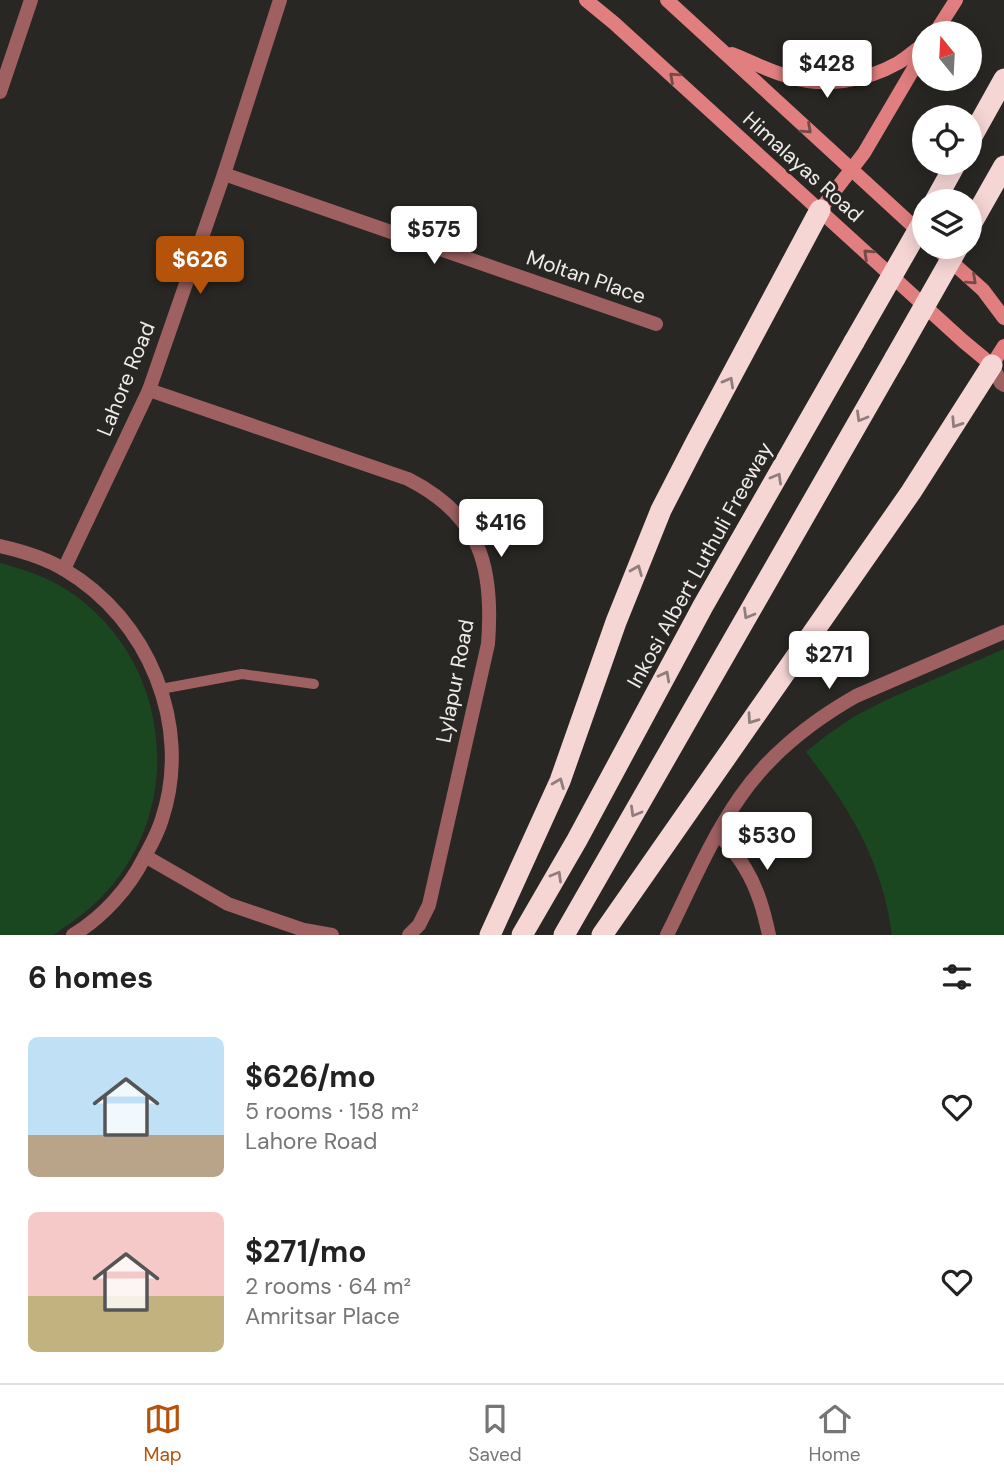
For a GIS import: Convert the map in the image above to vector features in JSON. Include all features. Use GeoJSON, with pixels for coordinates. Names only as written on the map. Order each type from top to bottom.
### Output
{"type":"FeatureCollection","features":[{"type":"Feature","properties":{"kind":"highway"},"geometry":{"type":"LineString","coordinates":[[982,118],[1004,79]]}},
{"type":"Feature","properties":{"kind":"highway"},"geometry":{"type":"LineString","coordinates":[[982,204],[1004,166]]}},
{"type":"Feature","properties":{"kind":"highway"},"geometry":{"type":"LineString","coordinates":[[491,935],[560,781],[616,622],[661,510],[820,210]]}},
{"type":"Feature","properties":{"kind":"highway","name":"Inkosi Albert Luthuli Freeway"},"geometry":{"type":"LineString","coordinates":[[522,935],[577,840],[703,606],[912,241]]}},
{"type":"Feature","properties":{"kind":"highway"},"geometry":{"type":"LineString","coordinates":[[564,935],[951,259]]}},
{"type":"Feature","properties":{"kind":"highway"},"geometry":{"type":"LineString","coordinates":[[602,935],[904,503],[992,365]]}},
{"type":"Feature","properties":{"kind":"street"},"geometry":{"type":"LineString","coordinates":[[0,92],[31,0]]}},
{"type":"Feature","properties":{"kind":"street","name":"Lahore Road"},"geometry":{"type":"LineString","coordinates":[[64,569],[149,390],[224,174],[279,0]]}},
{"type":"Feature","properties":{"kind":"street","name":"Himalayas Road"},"geometry":{"type":"LineString","coordinates":[[586,0],[992,365],[1004,385]]}},
{"type":"Feature","properties":{"kind":"street","name":"Himalayas Road"},"geometry":{"type":"LineString","coordinates":[[667,0],[912,226]]}},
{"type":"Feature","properties":{"kind":"street"},"geometry":{"type":"LineString","coordinates":[[943,21],[956,0]]}},
{"type":"Feature","properties":{"kind":"street"},"geometry":{"type":"LineString","coordinates":[[721,50],[787,76],[807,81],[836,83],[874,74],[912,53]]}},
{"type":"Feature","properties":{"kind":"street"},"geometry":{"type":"LineString","coordinates":[[820,210],[852,170],[912,71]]}},
{"type":"Feature","properties":{"kind":"street","name":"Moltan Place"},"geometry":{"type":"LineString","coordinates":[[224,174],[656,324]]}},
{"type":"Feature","properties":{"kind":"street"},"geometry":{"type":"LineString","coordinates":[[948,259],[983,290],[1004,318]]}},
{"type":"Feature","properties":{"kind":"street"},"geometry":{"type":"LineString","coordinates":[[992,365],[1004,346]]}},
{"type":"Feature","properties":{"kind":"street","name":"Lylapur Road"},"geometry":{"type":"LineString","coordinates":[[149,390],[408,479],[425,488],[449,508],[470,531],[477,545],[487,575],[488,645],[429,905],[419,926],[409,935]]}},
{"type":"Feature","properties":{"kind":"street"},"geometry":{"type":"LineString","coordinates":[[0,546],[64,569],[107,602],[127,624],[156,674],[171,731],[169,789],[163,817],[152,845],[139,870],[114,902],[73,935]]}},
{"type":"Feature","properties":{"kind":"street"},"geometry":{"type":"LineString","coordinates":[[667,935],[718,833],[740,797],[754,779],[803,731],[836,707],[879,685],[1004,632]]}},
{"type":"Feature","properties":{"kind":"street"},"geometry":{"type":"LineString","coordinates":[[718,833],[744,866],[753,883],[760,898],[769,935]]}},
{"type":"Feature","properties":{"kind":"street"},"geometry":{"type":"LineString","coordinates":[[145,856],[228,904],[304,930],[332,935]]}},
{"type":"Feature","properties":{"kind":"lane"},"geometry":{"type":"LineString","coordinates":[[161,689],[242,674],[314,684]]}},
{"type":"Feature","properties":{"kind":"green space"},"geometry":{"type":"Polygon","coordinates":[[[0,563],[55,583],[92,609],[120,641],[141,679],[154,720],[157,762],[152,804],[138,845],[114,883],[102,896],[53,935],[0,935],[0,563]]]}},
{"type":"Feature","properties":{"kind":"green space"},"geometry":{"type":"Polygon","coordinates":[[[1004,649],[1004,935],[892,935],[881,884],[862,838],[837,794],[806,752],[855,716],[1004,649]]]}}]}
